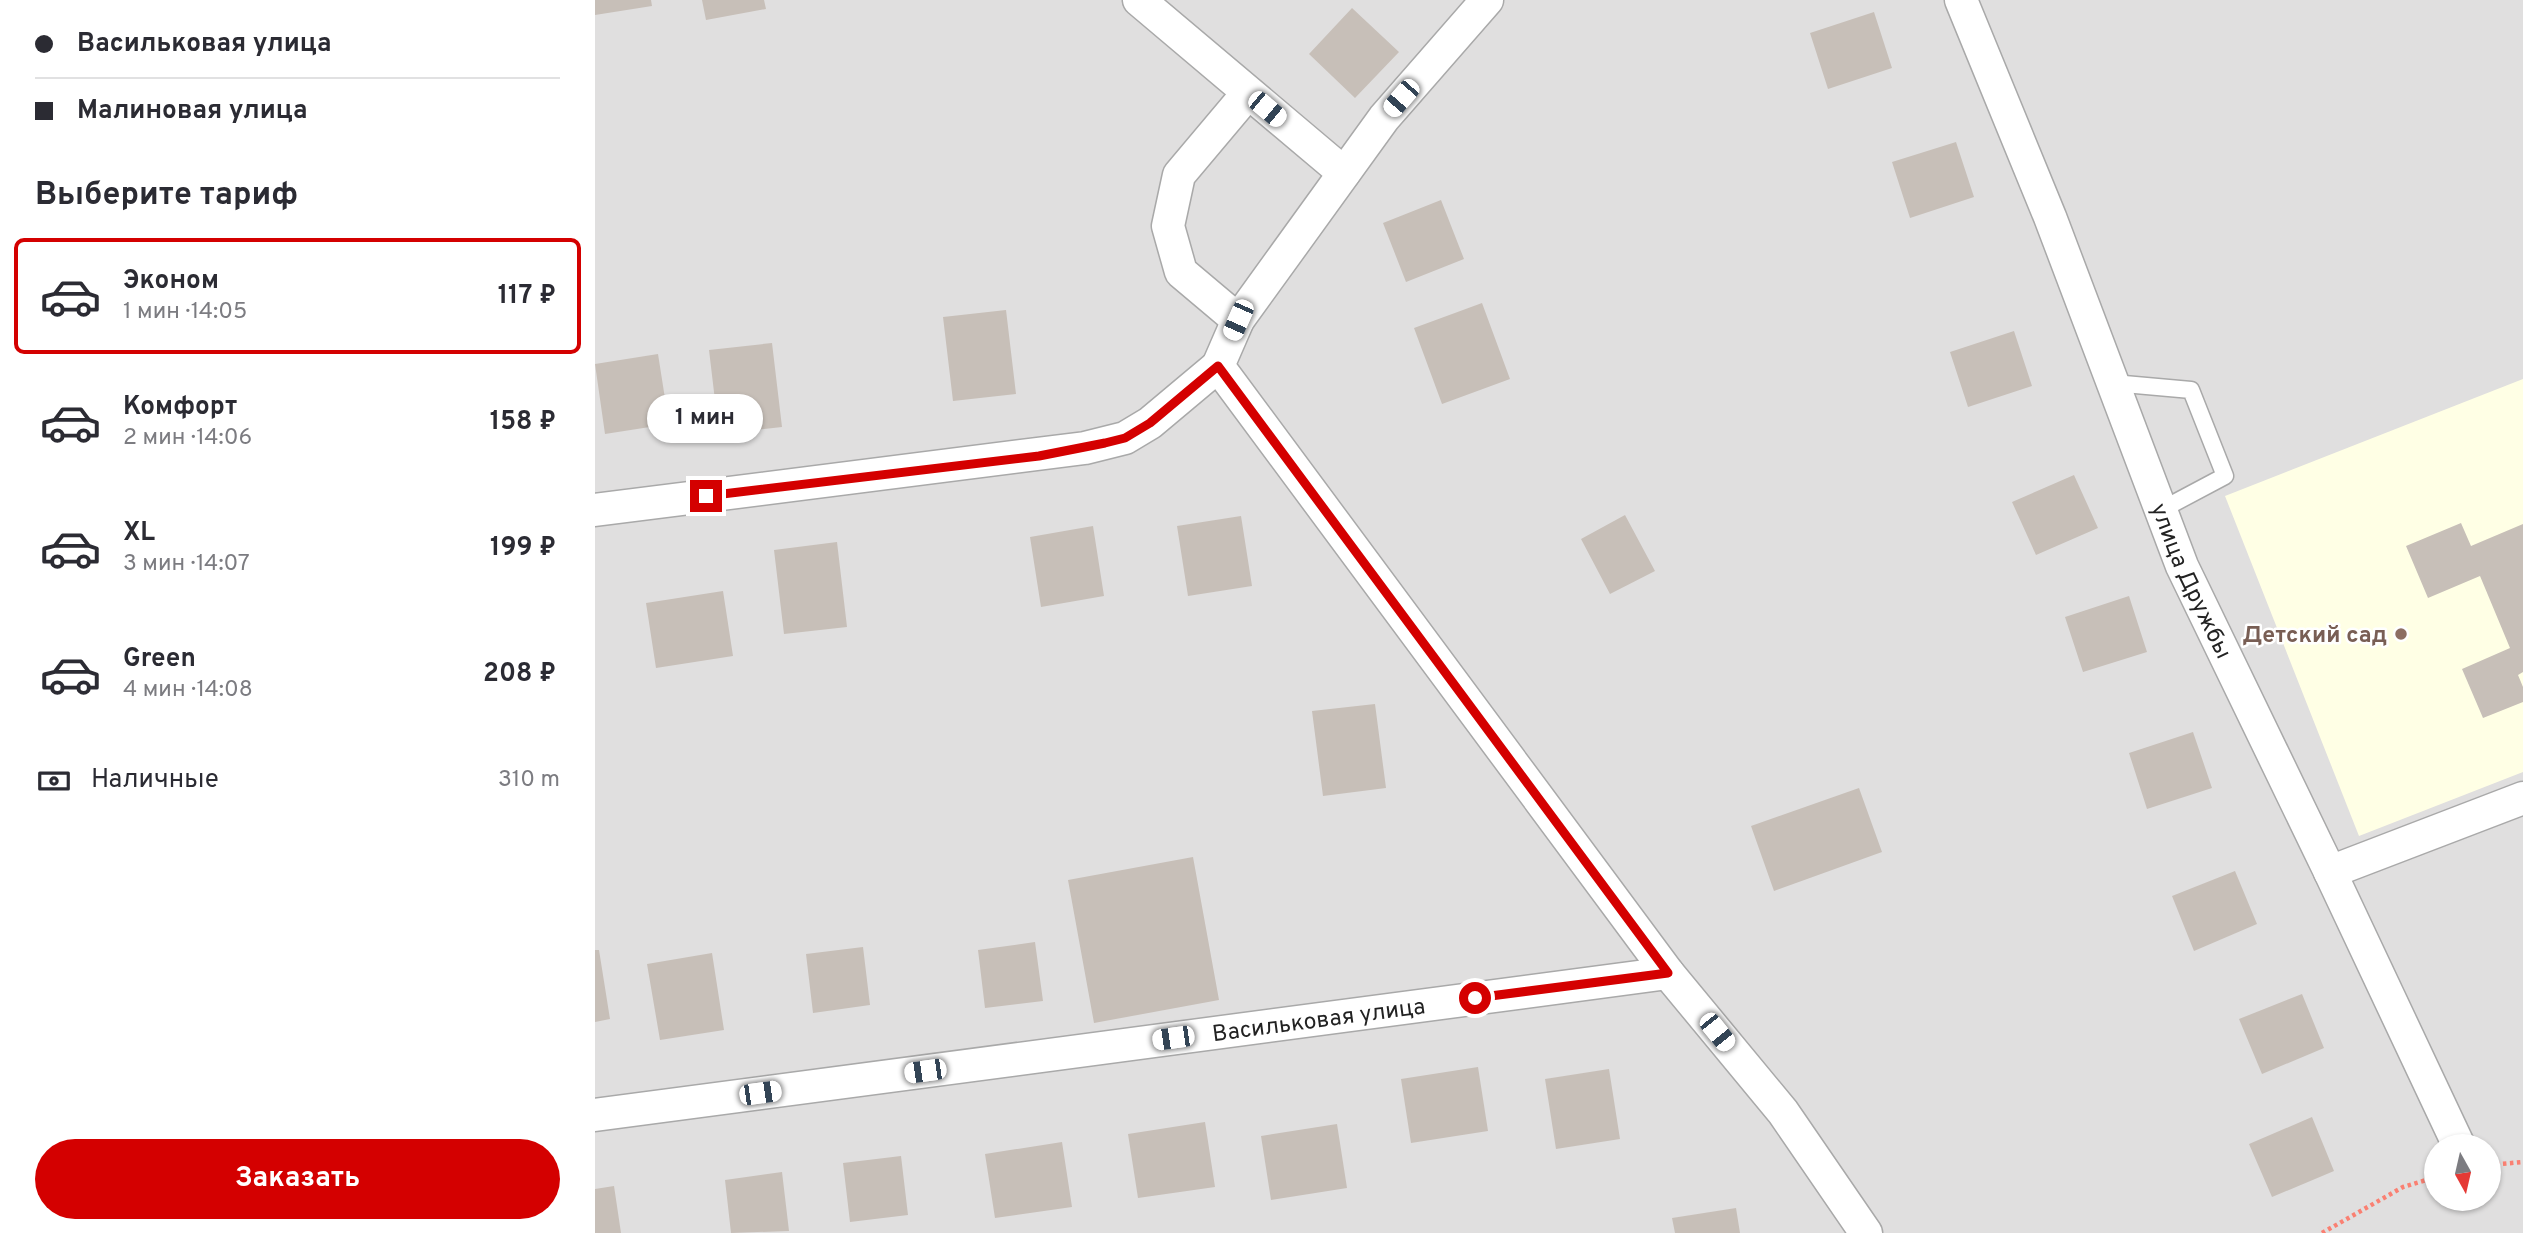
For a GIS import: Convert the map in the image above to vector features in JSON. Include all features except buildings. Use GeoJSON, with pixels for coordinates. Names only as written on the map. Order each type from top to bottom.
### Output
{"type":"FeatureCollection","features":[{"type":"Feature","properties":{"kind":"street"},"geometry":{"type":"LineString","coordinates":[[1139,0],[1344,173]]}},
{"type":"Feature","properties":{"kind":"street"},"geometry":{"type":"LineString","coordinates":[[595,510],[1085,448],[1125,438],[1150,423],[1218,366],[1238,320],[1384,118],[1487,0]]}},
{"type":"Feature","properties":{"kind":"street","name":"улица Дружбы"},"geometry":{"type":"LineString","coordinates":[[1961,0],[2050,217],[2182,566],[2453,1134]]}},
{"type":"Feature","properties":{"kind":"street"},"geometry":{"type":"LineString","coordinates":[[1238,320],[1181,272],[1168,226],[1179,175],[1248,93]]}},
{"type":"Feature","properties":{"kind":"street"},"geometry":{"type":"LineString","coordinates":[[1218,366],[1668,973],[1783,1112],[1865,1233]]}},
{"type":"Feature","properties":{"kind":"street"},"geometry":{"type":"LineString","coordinates":[[2330,872],[2523,798]]}},
{"type":"Feature","properties":{"kind":"street","name":"Васильковая улица"},"geometry":{"type":"LineString","coordinates":[[595,1115],[1668,973]]}},
{"type":"Feature","properties":{"kind":"lane"},"geometry":{"type":"LineString","coordinates":[[2113,383],[2191,390],[2225,476],[2161,510]]}},
{"type":"Feature","properties":{"kind":"path"},"geometry":{"type":"LineString","coordinates":[[2501,1164],[2523,1162]]}},
{"type":"Feature","properties":{"kind":"path"},"geometry":{"type":"LineString","coordinates":[[2322,1233],[2403,1187],[2424,1181]]}},
{"type":"Feature","properties":{"kind":"shaded area"},"geometry":{"type":"Polygon","coordinates":[[[595,0],[2523,0],[2523,1233],[595,1233],[595,0]]]}},
{"type":"Feature","properties":{"kind":"shaded area","name":"Детский сад"},"geometry":{"type":"Polygon","coordinates":[[[2523,379],[2523,772],[2359,836],[2225,496],[2523,379]]]}},
{"type":"Feature","properties":{"kind":"place","name":"Детский сад"},"geometry":{"type":"Point","coordinates":[2401,634]}},
{"type":"Feature","properties":{"kind":"route"},"geometry":{"type":"LineString","coordinates":[[706,496],[1039,456],[1125,438],[1150,423],[1218,366],[1668,973],[1475,998]]}}]}
